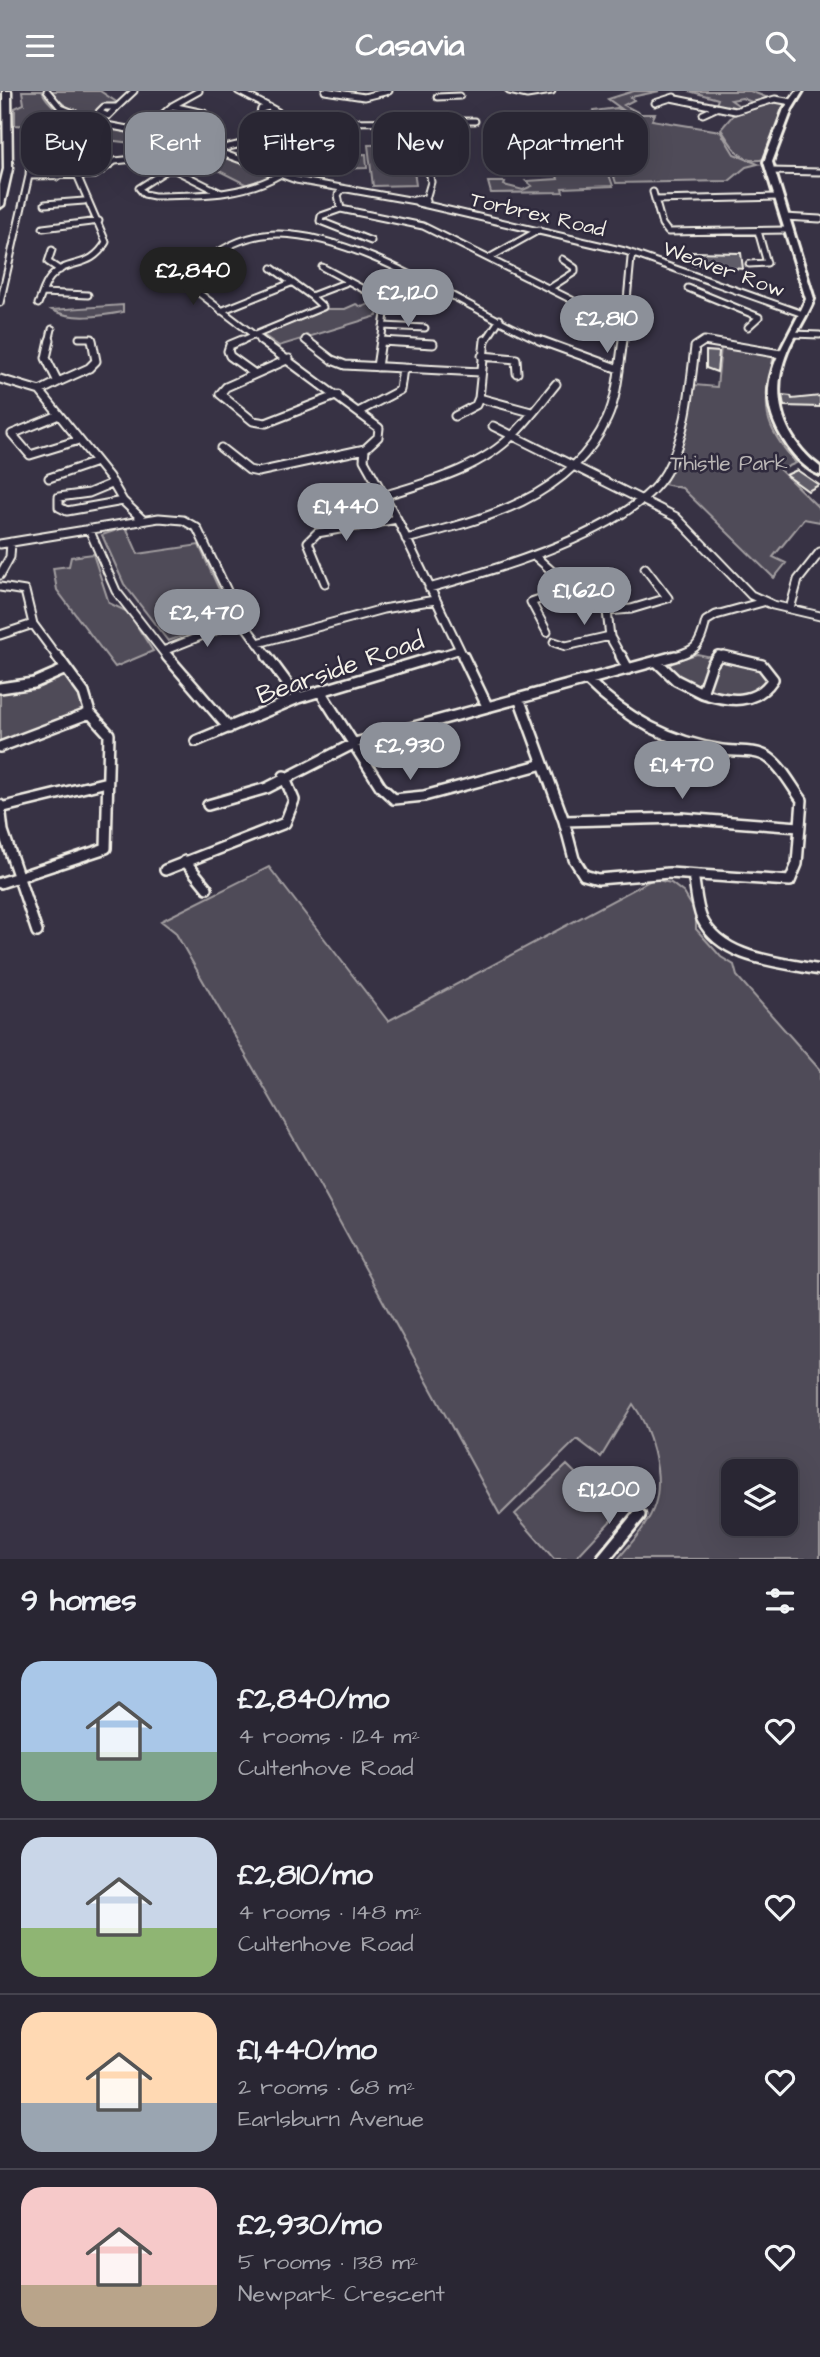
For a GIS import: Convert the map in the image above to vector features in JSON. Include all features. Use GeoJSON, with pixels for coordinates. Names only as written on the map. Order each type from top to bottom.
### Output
{"type":"FeatureCollection","features":[{"type":"Feature","properties":{"kind":"highway"},"geometry":{"type":"LineString","coordinates":[[0,205],[8,169],[6,91]]}},
{"type":"Feature","properties":{"kind":"main road"},"geometry":{"type":"LineString","coordinates":[[800,91],[792,101],[768,162],[810,299],[781,354],[774,389],[777,418],[790,447],[804,462],[820,473]]}},
{"type":"Feature","properties":{"kind":"street","name":"Torbrex Road"},"geometry":{"type":"LineString","coordinates":[[47,91],[61,108],[69,112]]}},
{"type":"Feature","properties":{"kind":"street"},"geometry":{"type":"LineString","coordinates":[[117,107],[134,91]]}},
{"type":"Feature","properties":{"kind":"street"},"geometry":{"type":"LineString","coordinates":[[241,92],[253,91]]}},
{"type":"Feature","properties":{"kind":"street"},"geometry":{"type":"LineString","coordinates":[[325,91],[364,97],[389,91]]}},
{"type":"Feature","properties":{"kind":"street"},"geometry":{"type":"LineString","coordinates":[[509,91],[527,95],[552,91]]}},
{"type":"Feature","properties":{"kind":"street"},"geometry":{"type":"LineString","coordinates":[[774,91],[775,99]]}},
{"type":"Feature","properties":{"kind":"street"},"geometry":{"type":"LineString","coordinates":[[165,112],[195,92]]}},
{"type":"Feature","properties":{"kind":"street"},"geometry":{"type":"LineString","coordinates":[[241,92],[268,107]]}},
{"type":"Feature","properties":{"kind":"street"},"geometry":{"type":"LineString","coordinates":[[441,95],[460,96]]}},
{"type":"Feature","properties":{"kind":"street"},"geometry":{"type":"LineString","coordinates":[[655,103],[678,95]]}},
{"type":"Feature","properties":{"kind":"street"},"geometry":{"type":"LineString","coordinates":[[364,97],[367,108]]}},
{"type":"Feature","properties":{"kind":"street"},"geometry":{"type":"LineString","coordinates":[[671,98],[735,111],[775,99],[792,101]]}},
{"type":"Feature","properties":{"kind":"street"},"geometry":{"type":"LineString","coordinates":[[172,106],[199,112]]}},
{"type":"Feature","properties":{"kind":"street"},"geometry":{"type":"LineString","coordinates":[[703,114],[716,108]]}},
{"type":"Feature","properties":{"kind":"street"},"geometry":{"type":"LineString","coordinates":[[469,121],[475,121]]}},
{"type":"Feature","properties":{"kind":"street"},"geometry":{"type":"LineString","coordinates":[[225,148],[306,131],[334,122],[373,122]]}},
{"type":"Feature","properties":{"kind":"street"},"geometry":{"type":"LineString","coordinates":[[111,158],[115,161]]}},
{"type":"Feature","properties":{"kind":"street"},"geometry":{"type":"LineString","coordinates":[[0,303],[29,176],[94,175],[115,161],[125,160]]}},
{"type":"Feature","properties":{"kind":"street"},"geometry":{"type":"LineString","coordinates":[[221,193],[175,170],[167,170],[139,188],[144,194],[154,196],[221,193],[249,191],[279,175]]}},
{"type":"Feature","properties":{"kind":"street"},"geometry":{"type":"LineString","coordinates":[[770,171],[820,172]]}},
{"type":"Feature","properties":{"kind":"street","name":"Torbrex Road"},"geometry":{"type":"LineString","coordinates":[[279,175],[399,200],[421,200],[435,207],[634,254]]}},
{"type":"Feature","properties":{"kind":"street"},"geometry":{"type":"LineString","coordinates":[[421,200],[430,191],[428,175]]}},
{"type":"Feature","properties":{"kind":"street"},"geometry":{"type":"LineString","coordinates":[[38,304],[49,278],[60,270],[85,265],[102,253],[106,242],[99,221],[84,201],[78,177]]}},
{"type":"Feature","properties":{"kind":"street"},"geometry":{"type":"LineString","coordinates":[[341,209],[338,195],[342,189]]}},
{"type":"Feature","properties":{"kind":"street"},"geometry":{"type":"LineString","coordinates":[[653,192],[662,224],[668,232],[787,230]]}},
{"type":"Feature","properties":{"kind":"street"},"geometry":{"type":"LineString","coordinates":[[656,200],[778,197]]}},
{"type":"Feature","properties":{"kind":"street"},"geometry":{"type":"LineString","coordinates":[[45,204],[57,206],[84,201]]}},
{"type":"Feature","properties":{"kind":"street"},"geometry":{"type":"LineString","coordinates":[[371,241],[320,221],[321,216],[341,209],[423,226],[572,300]]}},
{"type":"Feature","properties":{"kind":"street"},"geometry":{"type":"LineString","coordinates":[[784,217],[820,219]]}},
{"type":"Feature","properties":{"kind":"street"},"geometry":{"type":"LineString","coordinates":[[43,228],[99,221]]}},
{"type":"Feature","properties":{"kind":"street"},"geometry":{"type":"LineString","coordinates":[[489,258],[539,230]]}},
{"type":"Feature","properties":{"kind":"street"},"geometry":{"type":"LineString","coordinates":[[749,264],[767,263],[758,231]]}},
{"type":"Feature","properties":{"kind":"street"},"geometry":{"type":"LineString","coordinates":[[487,706],[397,519],[364,460],[365,449],[380,432],[360,411],[199,293],[198,269],[223,247],[248,237],[278,234],[355,252],[580,359],[619,369]]}},
{"type":"Feature","properties":{"kind":"street"},"geometry":{"type":"LineString","coordinates":[[52,250],[48,262],[60,270]]}},
{"type":"Feature","properties":{"kind":"street"},"geometry":{"type":"LineString","coordinates":[[407,539],[473,523],[508,510],[548,490],[576,466],[607,420],[619,369],[632,281],[631,258],[634,254]]}},
{"type":"Feature","properties":{"kind":"street","name":"Weaver Row"},"geometry":{"type":"LineString","coordinates":[[634,254],[803,314]]}},
{"type":"Feature","properties":{"kind":"street"},"geometry":{"type":"LineString","coordinates":[[550,288],[575,272],[575,268],[562,259]]}},
{"type":"Feature","properties":{"kind":"street"},"geometry":{"type":"LineString","coordinates":[[322,267],[345,283]]}},
{"type":"Feature","properties":{"kind":"street"},"geometry":{"type":"LineString","coordinates":[[255,374],[228,351],[230,345],[323,307],[272,268]]}},
{"type":"Feature","properties":{"kind":"street"},"geometry":{"type":"LineString","coordinates":[[221,311],[291,283]]}},
{"type":"Feature","properties":{"kind":"street"},"geometry":{"type":"LineString","coordinates":[[311,296],[345,283],[359,284],[378,297]]}},
{"type":"Feature","properties":{"kind":"street"},"geometry":{"type":"LineString","coordinates":[[702,294],[715,283]]}},
{"type":"Feature","properties":{"kind":"street"},"geometry":{"type":"LineString","coordinates":[[688,288],[759,317],[748,327]]}},
{"type":"Feature","properties":{"kind":"street"},"geometry":{"type":"LineString","coordinates":[[43,293],[88,295]]}},
{"type":"Feature","properties":{"kind":"street"},"geometry":{"type":"LineString","coordinates":[[377,367],[385,314]]}},
{"type":"Feature","properties":{"kind":"street"},"geometry":{"type":"LineString","coordinates":[[455,417],[475,405],[479,398],[485,338],[500,319]]}},
{"type":"Feature","properties":{"kind":"street"},"geometry":{"type":"LineString","coordinates":[[383,326],[425,328]]}},
{"type":"Feature","properties":{"kind":"street"},"geometry":{"type":"LineString","coordinates":[[52,329],[47,358],[58,382]]}},
{"type":"Feature","properties":{"kind":"street"},"geometry":{"type":"LineString","coordinates":[[792,334],[819,338]]}},
{"type":"Feature","properties":{"kind":"street"},"geometry":{"type":"LineString","coordinates":[[40,391],[89,368],[96,361],[92,338],[79,338]]}},
{"type":"Feature","properties":{"kind":"street"},"geometry":{"type":"LineString","coordinates":[[306,340],[332,360],[345,365],[480,372]]}},
{"type":"Feature","properties":{"kind":"street"},"geometry":{"type":"LineString","coordinates":[[380,341],[433,344]]}},
{"type":"Feature","properties":{"kind":"street"},"geometry":{"type":"LineString","coordinates":[[429,588],[505,569],[536,557],[594,528],[642,498],[666,474],[678,443],[689,401],[695,347],[704,341],[781,354]]}},
{"type":"Feature","properties":{"kind":"street"},"geometry":{"type":"LineString","coordinates":[[482,356],[516,359],[517,373]]}},
{"type":"Feature","properties":{"kind":"street"},"geometry":{"type":"LineString","coordinates":[[289,359],[226,387],[220,394],[258,422],[271,422],[338,395]]}},
{"type":"Feature","properties":{"kind":"street"},"geometry":{"type":"LineString","coordinates":[[360,411],[400,390],[403,368]]}},
{"type":"Feature","properties":{"kind":"street"},"geometry":{"type":"LineString","coordinates":[[0,379],[40,391],[113,483],[123,501],[143,520]]}},
{"type":"Feature","properties":{"kind":"street"},"geometry":{"type":"LineString","coordinates":[[383,496],[444,477],[473,463],[513,436],[556,384]]}},
{"type":"Feature","properties":{"kind":"street"},"geometry":{"type":"LineString","coordinates":[[479,398],[531,412]]}},
{"type":"Feature","properties":{"kind":"street"},"geometry":{"type":"LineString","coordinates":[[59,415],[16,429],[12,435],[30,455],[79,440]]}},
{"type":"Feature","properties":{"kind":"street"},"geometry":{"type":"LineString","coordinates":[[492,426],[676,517],[751,595],[763,602],[820,616]]}},
{"type":"Feature","properties":{"kind":"street"},"geometry":{"type":"LineString","coordinates":[[221,449],[249,470],[258,472],[365,449]]}},
{"type":"Feature","properties":{"kind":"street"},"geometry":{"type":"LineString","coordinates":[[49,478],[96,462]]}},
{"type":"Feature","properties":{"kind":"street"},"geometry":{"type":"LineString","coordinates":[[113,483],[89,493],[59,497],[59,507],[67,511],[123,501]]}},
{"type":"Feature","properties":{"kind":"street"},"geometry":{"type":"LineString","coordinates":[[325,583],[308,542],[317,533],[397,519]]}},
{"type":"Feature","properties":{"kind":"street"},"geometry":{"type":"LineString","coordinates":[[0,544],[143,520],[183,520],[197,527],[242,620],[298,698]]}},
{"type":"Feature","properties":{"kind":"street"},"geometry":{"type":"LineString","coordinates":[[89,529],[116,590],[163,651],[229,728]]}},
{"type":"Feature","properties":{"kind":"street"},"geometry":{"type":"LineString","coordinates":[[0,575],[10,557],[11,542]]}},
{"type":"Feature","properties":{"kind":"street"},"geometry":{"type":"LineString","coordinates":[[790,609],[798,580],[820,552]]}},
{"type":"Feature","properties":{"kind":"street"},"geometry":{"type":"LineString","coordinates":[[536,557],[587,602],[607,611],[631,609],[668,597],[645,568]]}},
{"type":"Feature","properties":{"kind":"street"},"geometry":{"type":"LineString","coordinates":[[0,587],[25,591],[33,624],[84,694],[90,713],[109,734],[106,848],[0,883]]}},
{"type":"Feature","properties":{"kind":"street"},"geometry":{"type":"LineString","coordinates":[[547,632],[531,607],[531,602],[572,588]]}},
{"type":"Feature","properties":{"kind":"street"},"geometry":{"type":"LineString","coordinates":[[258,643],[383,609],[435,600]]}},
{"type":"Feature","properties":{"kind":"street"},"geometry":{"type":"LineString","coordinates":[[208,805],[267,787],[355,743],[696,649],[706,621],[716,615],[763,602]]}},
{"type":"Feature","properties":{"kind":"street"},"geometry":{"type":"LineString","coordinates":[[607,611],[610,636],[628,669]]}},
{"type":"Feature","properties":{"kind":"street"},"geometry":{"type":"LineString","coordinates":[[163,651],[242,620]]}},
{"type":"Feature","properties":{"kind":"street"},"geometry":{"type":"LineString","coordinates":[[0,635],[33,624]]}},
{"type":"Feature","properties":{"kind":"street"},"geometry":{"type":"LineString","coordinates":[[554,642],[566,646],[610,636]]}},
{"type":"Feature","properties":{"kind":"street","name":"Bearside Road"},"geometry":{"type":"LineString","coordinates":[[196,741],[298,698],[458,650]]}},
{"type":"Feature","properties":{"kind":"street"},"geometry":{"type":"LineString","coordinates":[[656,661],[674,679],[702,692],[732,700],[761,696],[769,689],[773,679],[762,665],[719,655],[712,664],[702,692]]}},
{"type":"Feature","properties":{"kind":"street"},"geometry":{"type":"LineString","coordinates":[[0,688],[16,688],[52,678],[66,669]]}},
{"type":"Feature","properties":{"kind":"street"},"geometry":{"type":"LineString","coordinates":[[519,698],[564,821],[574,859],[584,876],[598,879],[669,873],[790,881],[795,874],[802,800],[769,758],[752,752],[686,744],[652,732],[611,706],[587,680]]}},
{"type":"Feature","properties":{"kind":"street"},"geometry":{"type":"LineString","coordinates":[[320,691],[381,787],[394,799],[424,796],[543,764]]}},
{"type":"Feature","properties":{"kind":"street"},"geometry":{"type":"LineString","coordinates":[[0,747],[90,713]]}},
{"type":"Feature","properties":{"kind":"street"},"geometry":{"type":"LineString","coordinates":[[165,870],[285,823],[295,810],[296,797],[285,776]]}},
{"type":"Feature","properties":{"kind":"street"},"geometry":{"type":"LineString","coordinates":[[37,932],[2,831],[0,807],[107,782]]}},
{"type":"Feature","properties":{"kind":"street"},"geometry":{"type":"LineString","coordinates":[[564,821],[649,815],[711,817],[799,827]]}},
{"type":"Feature","properties":{"kind":"street"},"geometry":{"type":"LineString","coordinates":[[185,861],[207,888]]}},
{"type":"Feature","properties":{"kind":"street"},"geometry":{"type":"LineString","coordinates":[[693,875],[702,921],[727,946],[754,956],[820,970]]}},
{"type":"Feature","properties":{"kind":"street"},"geometry":{"type":"LineString","coordinates":[[603,1559],[639,1515]]}},
{"type":"Feature","properties":{"kind":"green space"},"geometry":{"type":"Polygon","coordinates":[[[22,91],[42,91],[51,104],[63,112],[21,112],[21,125],[15,125],[15,108],[24,104],[22,91]]]}},
{"type":"Feature","properties":{"kind":"green space"},"geometry":{"type":"Polygon","coordinates":[[[52,91],[100,91],[118,103],[102,106],[96,112],[76,112],[52,91]]]}},
{"type":"Feature","properties":{"kind":"green space"},"geometry":{"type":"Polygon","coordinates":[[[634,91],[660,91],[631,97],[634,100],[624,105],[637,112],[626,112],[608,99],[634,91]]]}},
{"type":"Feature","properties":{"kind":"green space"},"geometry":{"type":"Polygon","coordinates":[[[689,91],[750,91],[771,99],[754,103],[742,98],[731,100],[741,107],[734,110],[715,107],[718,99],[689,91]]]}},
{"type":"Feature","properties":{"kind":"green space"},"geometry":{"type":"Polygon","coordinates":[[[772,102],[787,104],[764,159],[749,160],[738,153],[721,129],[733,115],[772,102]]]}},
{"type":"Feature","properties":{"kind":"green space"},"geometry":{"type":"Polygon","coordinates":[[[617,108],[624,112],[593,111],[617,108]]]}},
{"type":"Feature","properties":{"kind":"green space"},"geometry":{"type":"Polygon","coordinates":[[[648,114],[655,114],[652,120],[720,131],[734,154],[758,164],[746,167],[729,181],[616,183],[613,175],[648,175],[648,114]]]}},
{"type":"Feature","properties":{"kind":"green space"},"geometry":{"type":"Polygon","coordinates":[[[111,127],[125,130],[125,142],[111,141],[111,127]]]}},
{"type":"Feature","properties":{"kind":"green space"},"geometry":{"type":"Polygon","coordinates":[[[368,145],[373,145],[373,175],[415,175],[416,185],[373,186],[368,145]]]}},
{"type":"Feature","properties":{"kind":"green space"},"geometry":{"type":"Polygon","coordinates":[[[359,154],[366,154],[367,168],[359,168],[359,154]]]}},
{"type":"Feature","properties":{"kind":"green space"},"geometry":{"type":"Polygon","coordinates":[[[225,155],[239,162],[239,175],[267,175],[269,179],[251,187],[225,174],[225,155]]]}},
{"type":"Feature","properties":{"kind":"green space"},"geometry":{"type":"Polygon","coordinates":[[[557,175],[609,175],[613,186],[562,188],[563,192],[491,193],[488,182],[505,182],[504,185],[523,190],[532,186],[526,181],[558,179],[557,175]]]}},
{"type":"Feature","properties":{"kind":"green space"},"geometry":{"type":"Polygon","coordinates":[[[420,283],[434,290],[407,304],[378,312],[377,316],[279,346],[263,335],[327,309],[345,309],[356,304],[362,307],[420,283]]]}},
{"type":"Feature","properties":{"kind":"green space"},"geometry":{"type":"Polygon","coordinates":[[[123,305],[123,312],[96,316],[69,316],[52,310],[123,305]]]}},
{"type":"Feature","properties":{"kind":"green space","name":"Thistle Park"},"geometry":{"type":"Polygon","coordinates":[[[721,347],[774,354],[767,412],[776,435],[796,463],[780,470],[820,509],[820,522],[804,519],[773,557],[786,563],[774,578],[682,488],[664,484],[683,443],[695,385],[717,387],[721,347]]]}},
{"type":"Feature","properties":{"kind":"green space"},"geometry":{"type":"Polygon","coordinates":[[[126,527],[138,554],[199,545],[232,618],[168,641],[124,584],[102,535],[126,527]]]}},
{"type":"Feature","properties":{"kind":"green space"},"geometry":{"type":"Polygon","coordinates":[[[93,554],[109,603],[128,612],[153,651],[115,667],[57,590],[53,568],[69,566],[71,557],[93,554]]]}},
{"type":"Feature","properties":{"kind":"green space"},"geometry":{"type":"Polygon","coordinates":[[[697,654],[762,668],[768,676],[767,686],[746,696],[715,694],[683,680],[668,667],[674,661],[697,654]]]}},
{"type":"Feature","properties":{"kind":"green space"},"geometry":{"type":"Polygon","coordinates":[[[66,673],[79,692],[87,712],[0,745],[0,690],[49,681],[66,673]]]}},
{"type":"Feature","properties":{"kind":"green space"},"geometry":{"type":"Polygon","coordinates":[[[269,867],[388,1021],[653,879],[671,883],[684,893],[696,913],[696,929],[721,957],[734,965],[737,976],[820,1070],[820,1559],[618,1559],[649,1519],[657,1492],[654,1452],[645,1425],[633,1404],[601,1457],[577,1439],[500,1515],[307,1162],[175,932],[161,921],[269,867]]]}},
{"type":"Feature","properties":{"kind":"green space"},"geometry":{"type":"Polygon","coordinates":[[[567,1465],[617,1514],[575,1559],[554,1559],[515,1514],[567,1465]]]}},
{"type":"Feature","properties":{"kind":"building"},"geometry":{"type":"Polygon","coordinates":[[[691,252],[741,253],[743,269],[692,265],[691,252]]]}},
{"type":"Feature","properties":{"kind":"building"},"geometry":{"type":"Polygon","coordinates":[[[706,351],[719,352],[717,372],[706,368],[706,351]]]}},
{"type":"Feature","properties":{"kind":"building"},"geometry":{"type":"Polygon","coordinates":[[[782,395],[791,396],[792,399],[820,396],[820,407],[784,406],[782,395]]]}},
{"type":"Feature","properties":{"kind":"building"},"geometry":{"type":"Polygon","coordinates":[[[797,470],[819,485],[808,491],[786,475],[797,470]]]}}]}
